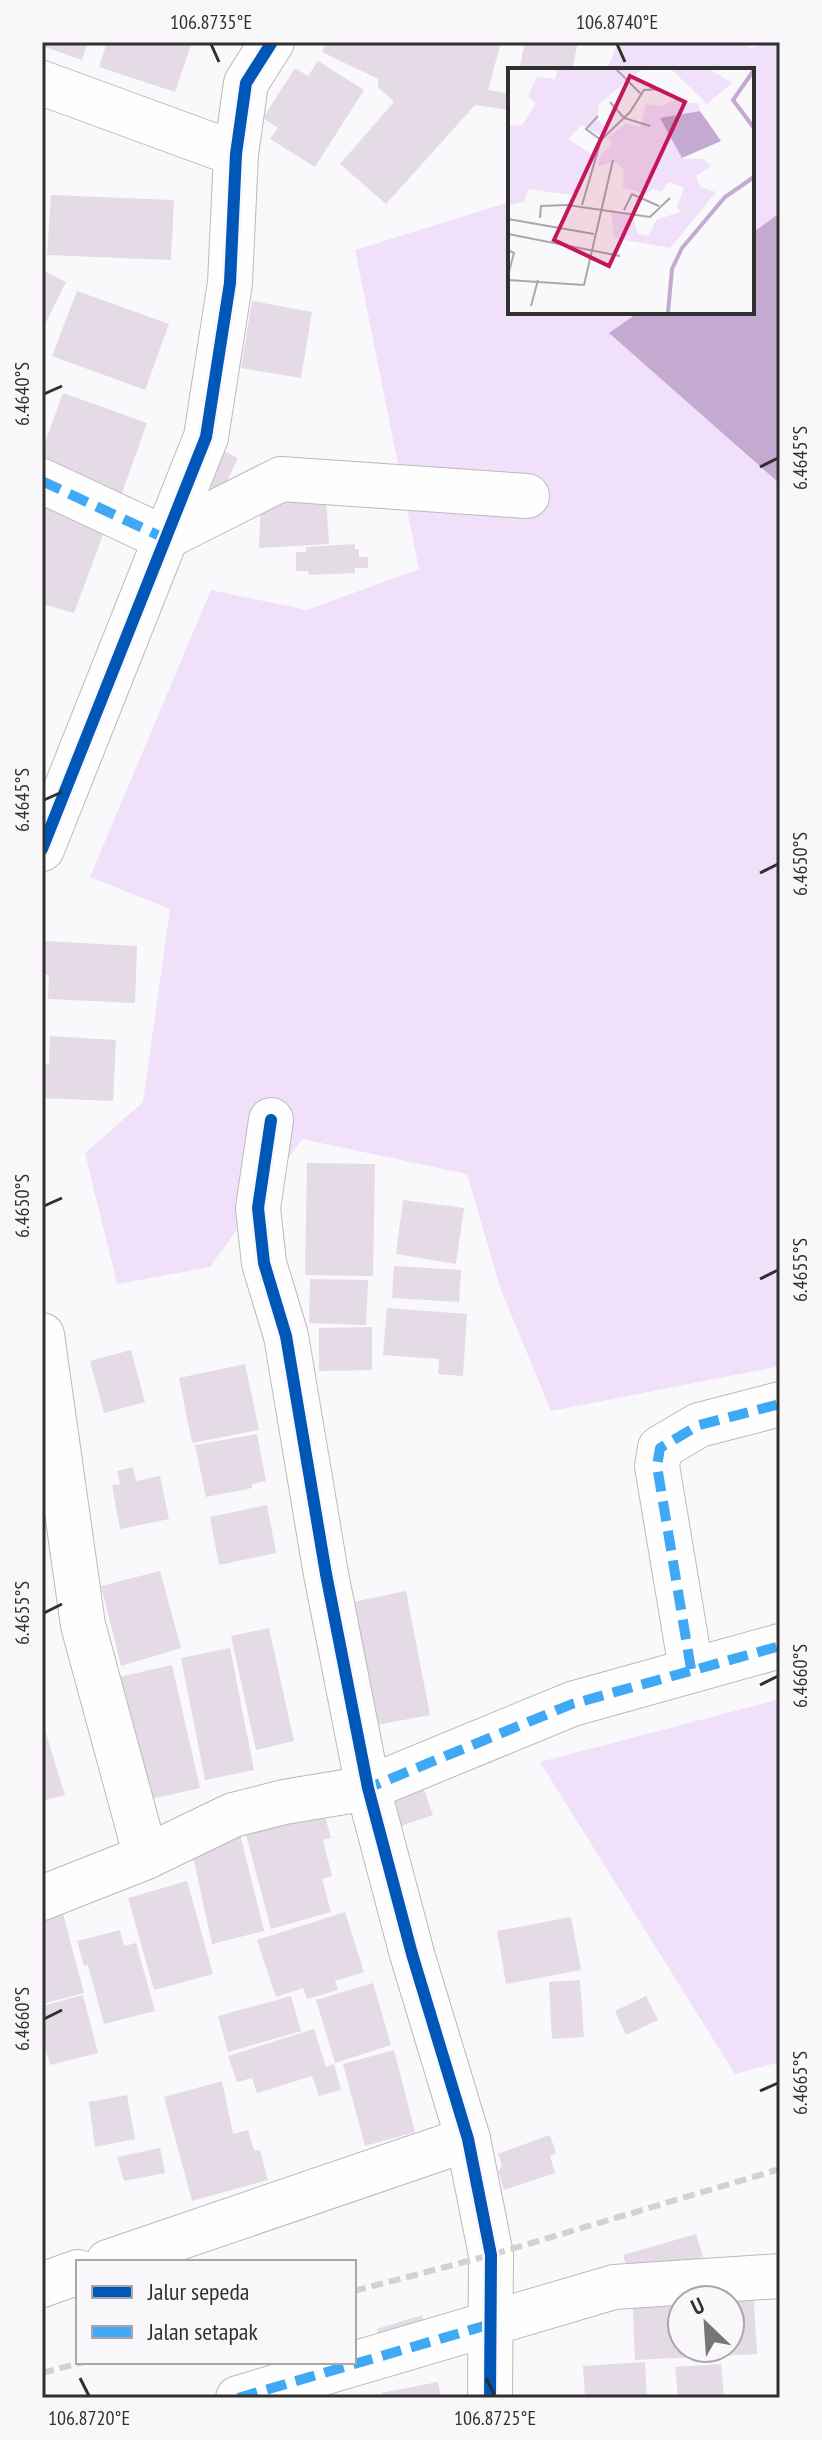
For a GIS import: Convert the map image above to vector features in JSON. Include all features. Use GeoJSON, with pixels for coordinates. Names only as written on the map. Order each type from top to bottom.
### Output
{"type":"FeatureCollection","features":[{"type":"Feature","properties":{"kind":"street"},"geometry":{"type":"LineString","coordinates":[[42,849],[206,437],[230,283],[236,154],[246,83],[272,42]]}},
{"type":"Feature","properties":{"kind":"street"},"geometry":{"type":"LineString","coordinates":[[42,83],[236,154]]}},
{"type":"Feature","properties":{"kind":"street"},"geometry":{"type":"LineString","coordinates":[[164,538],[281,479],[527,496]]}},
{"type":"Feature","properties":{"kind":"street"},"geometry":{"type":"LineString","coordinates":[[42,481],[164,538]]}},
{"type":"Feature","properties":{"kind":"street"},"geometry":{"type":"LineString","coordinates":[[271,1120],[259,1183],[258,1226],[264,1263],[286,1336],[326,1574],[368,1788],[412,1954],[468,2139],[491,2255],[490,2398]]}},
{"type":"Feature","properties":{"kind":"street"},"geometry":{"type":"LineString","coordinates":[[42,1335],[83,1625],[146,1857]]}},
{"type":"Feature","properties":{"kind":"street"},"geometry":{"type":"LineString","coordinates":[[691,1669],[657,1466],[660,1448],[699,1425],[780,1404]]}},
{"type":"Feature","properties":{"kind":"street"},"geometry":{"type":"LineString","coordinates":[[42,1898],[146,1857],[233,1815],[284,1802],[368,1788],[572,1704],[780,1646]]}},
{"type":"Feature","properties":{"kind":"street"},"geometry":{"type":"LineString","coordinates":[[114,2260],[468,2139]]}},
{"type":"Feature","properties":{"kind":"street"},"geometry":{"type":"LineString","coordinates":[[42,2285],[76,2273]]}},
{"type":"Feature","properties":{"kind":"street"},"geometry":{"type":"LineString","coordinates":[[356,2363],[614,2287],[780,2276]]}},
{"type":"Feature","properties":{"kind":"street"},"geometry":{"type":"LineString","coordinates":[[238,2398],[354,2364]]}},
{"type":"Feature","properties":{"kind":"shaded area"},"geometry":{"type":"Polygon","coordinates":[[[618,42],[748,42],[749,49],[765,42],[780,42],[780,213],[754,232],[754,68],[608,68],[618,42]]]}},
{"type":"Feature","properties":{"kind":"shaded area"},"geometry":{"type":"Polygon","coordinates":[[[508,203],[508,314],[636,314],[610,333],[780,484],[780,1366],[551,1411],[501,1290],[467,1174],[302,1139],[210,1267],[117,1284],[85,1153],[143,1102],[170,909],[90,877],[211,590],[307,610],[419,569],[355,250],[508,203]]]}},
{"type":"Feature","properties":{"kind":"shaded area"},"geometry":{"type":"Polygon","coordinates":[[[780,213],[780,484],[609,333],[636,314],[754,314],[754,232],[780,213]]]}},
{"type":"Feature","properties":{"kind":"shaded area"},"geometry":{"type":"Polygon","coordinates":[[[780,1699],[780,2062],[735,2074],[540,1762],[780,1699]]]}},
{"type":"Feature","properties":{"kind":"building"},"geometry":{"type":"Polygon","coordinates":[[[42,42],[88,42],[82,60],[42,46],[42,42]]]}},
{"type":"Feature","properties":{"kind":"building"},"geometry":{"type":"Polygon","coordinates":[[[107,42],[192,42],[175,92],[99,67],[107,42]]]}},
{"type":"Feature","properties":{"kind":"building"},"geometry":{"type":"Polygon","coordinates":[[[326,42],[501,42],[488,90],[508,94],[508,110],[475,105],[386,204],[340,164],[394,102],[378,87],[378,79],[322,52],[326,42]]]}},
{"type":"Feature","properties":{"kind":"building"},"geometry":{"type":"Polygon","coordinates":[[[525,42],[578,42],[572,68],[519,68],[525,42]]]}},
{"type":"Feature","properties":{"kind":"building"},"geometry":{"type":"Polygon","coordinates":[[[318,61],[364,90],[315,167],[270,139],[278,128],[263,118],[295,68],[308,76],[318,61]]]}},
{"type":"Feature","properties":{"kind":"building"},"geometry":{"type":"Polygon","coordinates":[[[51,195],[174,200],[171,260],[47,255],[51,195]]]}},
{"type":"Feature","properties":{"kind":"building"},"geometry":{"type":"Polygon","coordinates":[[[42,270],[66,282],[42,330],[42,270]]]}},
{"type":"Feature","properties":{"kind":"building"},"geometry":{"type":"Polygon","coordinates":[[[77,291],[169,324],[145,390],[52,356],[77,291]]]}},
{"type":"Feature","properties":{"kind":"building"},"geometry":{"type":"Polygon","coordinates":[[[252,301],[312,312],[301,378],[241,368],[252,301]]]}},
{"type":"Feature","properties":{"kind":"building"},"geometry":{"type":"Polygon","coordinates":[[[63,393],[147,423],[121,496],[42,469],[42,451],[63,393]]]}},
{"type":"Feature","properties":{"kind":"building"},"geometry":{"type":"Polygon","coordinates":[[[217,448],[238,458],[222,492],[201,482],[217,448]]]}},
{"type":"Feature","properties":{"kind":"building"},"geometry":{"type":"Polygon","coordinates":[[[42,494],[109,519],[74,613],[42,604],[42,494]]]}},
{"type":"Feature","properties":{"kind":"building"},"geometry":{"type":"Polygon","coordinates":[[[326,499],[329,544],[259,548],[261,500],[326,499]]]}},
{"type":"Feature","properties":{"kind":"building"},"geometry":{"type":"Polygon","coordinates":[[[355,544],[359,557],[368,557],[368,568],[355,568],[355,573],[309,575],[308,571],[296,571],[296,552],[306,552],[306,547],[355,544]]]}},
{"type":"Feature","properties":{"kind":"building"},"geometry":{"type":"Polygon","coordinates":[[[42,941],[137,946],[135,1003],[48,999],[49,975],[42,974],[42,941]]]}},
{"type":"Feature","properties":{"kind":"building"},"geometry":{"type":"Polygon","coordinates":[[[50,1036],[116,1040],[113,1101],[42,1098],[42,1063],[49,1064],[50,1036]]]}},
{"type":"Feature","properties":{"kind":"building"},"geometry":{"type":"Polygon","coordinates":[[[307,1163],[375,1164],[373,1276],[305,1275],[307,1163]]]}},
{"type":"Feature","properties":{"kind":"building"},"geometry":{"type":"Polygon","coordinates":[[[403,1200],[464,1208],[456,1264],[396,1254],[403,1200]]]}},
{"type":"Feature","properties":{"kind":"building"},"geometry":{"type":"Polygon","coordinates":[[[394,1266],[461,1270],[459,1302],[392,1298],[394,1266]]]}},
{"type":"Feature","properties":{"kind":"building"},"geometry":{"type":"Polygon","coordinates":[[[310,1279],[368,1280],[366,1325],[309,1323],[310,1279]]]}},
{"type":"Feature","properties":{"kind":"building"},"geometry":{"type":"Polygon","coordinates":[[[387,1308],[467,1314],[463,1376],[438,1374],[439,1359],[383,1355],[387,1308]]]}},
{"type":"Feature","properties":{"kind":"building"},"geometry":{"type":"Polygon","coordinates":[[[372,1327],[372,1370],[319,1371],[319,1328],[372,1327]]]}},
{"type":"Feature","properties":{"kind":"building"},"geometry":{"type":"Polygon","coordinates":[[[131,1350],[145,1402],[104,1413],[90,1361],[131,1350]]]}},
{"type":"Feature","properties":{"kind":"building"},"geometry":{"type":"Polygon","coordinates":[[[245,1364],[259,1430],[192,1443],[179,1378],[245,1364]]]}},
{"type":"Feature","properties":{"kind":"building"},"geometry":{"type":"Polygon","coordinates":[[[257,1434],[266,1481],[252,1484],[252,1488],[206,1497],[195,1445],[257,1434]]]}},
{"type":"Feature","properties":{"kind":"building"},"geometry":{"type":"Polygon","coordinates":[[[133,1467],[136,1481],[160,1476],[169,1519],[120,1529],[112,1485],[120,1484],[117,1471],[133,1467]]]}},
{"type":"Feature","properties":{"kind":"building"},"geometry":{"type":"Polygon","coordinates":[[[267,1505],[276,1553],[219,1565],[210,1517],[267,1505]]]}},
{"type":"Feature","properties":{"kind":"building"},"geometry":{"type":"Polygon","coordinates":[[[160,1571],[181,1648],[121,1666],[101,1586],[160,1571]]]}},
{"type":"Feature","properties":{"kind":"building"},"geometry":{"type":"Polygon","coordinates":[[[406,1591],[430,1715],[377,1725],[353,1602],[406,1591]]]}},
{"type":"Feature","properties":{"kind":"building"},"geometry":{"type":"Polygon","coordinates":[[[269,1628],[294,1741],[256,1750],[231,1636],[269,1628]]]}},
{"type":"Feature","properties":{"kind":"building"},"geometry":{"type":"Polygon","coordinates":[[[230,1648],[254,1770],[205,1780],[181,1658],[230,1648]]]}},
{"type":"Feature","properties":{"kind":"building"},"geometry":{"type":"Polygon","coordinates":[[[172,1665],[200,1788],[147,1800],[119,1677],[172,1665]]]}},
{"type":"Feature","properties":{"kind":"building"},"geometry":{"type":"Polygon","coordinates":[[[42,1721],[65,1795],[42,1801],[42,1721]]]}},
{"type":"Feature","properties":{"kind":"building"},"geometry":{"type":"Polygon","coordinates":[[[420,1778],[433,1815],[398,1827],[386,1791],[420,1778]]]}},
{"type":"Feature","properties":{"kind":"building"},"geometry":{"type":"Polygon","coordinates":[[[323,1810],[331,1838],[323,1840],[332,1876],[322,1879],[331,1912],[271,1929],[243,1823],[323,1810]]]}},
{"type":"Feature","properties":{"kind":"building"},"geometry":{"type":"Polygon","coordinates":[[[237,1822],[264,1931],[212,1944],[190,1843],[237,1822]]]}},
{"type":"Feature","properties":{"kind":"building"},"geometry":{"type":"Polygon","coordinates":[[[187,1881],[213,1974],[154,1990],[128,1898],[187,1881]]]}},
{"type":"Feature","properties":{"kind":"building"},"geometry":{"type":"Polygon","coordinates":[[[62,1910],[84,1993],[42,2004],[42,1916],[62,1910]]]}},
{"type":"Feature","properties":{"kind":"building"},"geometry":{"type":"Polygon","coordinates":[[[345,1912],[364,1972],[335,1981],[338,1990],[307,1999],[303,1988],[276,1997],[257,1940],[345,1912]]]}},
{"type":"Feature","properties":{"kind":"building"},"geometry":{"type":"Polygon","coordinates":[[[571,1917],[581,1970],[506,1984],[497,1931],[571,1917]]]}},
{"type":"Feature","properties":{"kind":"building"},"geometry":{"type":"Polygon","coordinates":[[[120,1930],[124,1946],[136,1943],[155,2011],[104,2024],[88,1965],[84,1966],[77,1941],[120,1930]]]}},
{"type":"Feature","properties":{"kind":"building"},"geometry":{"type":"Polygon","coordinates":[[[580,1980],[584,2037],[552,2039],[549,1982],[580,1980]]]}},
{"type":"Feature","properties":{"kind":"building"},"geometry":{"type":"Polygon","coordinates":[[[373,1983],[391,2045],[335,2063],[316,2000],[373,1983]]]}},
{"type":"Feature","properties":{"kind":"building"},"geometry":{"type":"Polygon","coordinates":[[[83,1995],[98,2053],[50,2065],[42,2036],[42,2006],[83,1995]]]}},
{"type":"Feature","properties":{"kind":"building"},"geometry":{"type":"Polygon","coordinates":[[[291,1996],[301,2031],[228,2052],[218,2016],[291,1996]]]}},
{"type":"Feature","properties":{"kind":"building"},"geometry":{"type":"Polygon","coordinates":[[[646,1996],[658,2020],[626,2035],[615,2011],[646,1996]]]}},
{"type":"Feature","properties":{"kind":"building"},"geometry":{"type":"Polygon","coordinates":[[[314,2029],[326,2067],[334,2064],[341,2090],[319,2096],[312,2076],[257,2093],[252,2078],[237,2082],[228,2056],[314,2029]]]}},
{"type":"Feature","properties":{"kind":"building"},"geometry":{"type":"Polygon","coordinates":[[[394,2050],[415,2132],[365,2146],[343,2064],[394,2050]]]}},
{"type":"Feature","properties":{"kind":"building"},"geometry":{"type":"Polygon","coordinates":[[[222,2081],[233,2134],[248,2130],[254,2151],[260,2150],[268,2180],[192,2201],[164,2097],[222,2081]]]}},
{"type":"Feature","properties":{"kind":"building"},"geometry":{"type":"Polygon","coordinates":[[[127,2095],[135,2139],[95,2147],[89,2102],[127,2095]]]}},
{"type":"Feature","properties":{"kind":"building"},"geometry":{"type":"Polygon","coordinates":[[[550,2135],[556,2153],[550,2156],[555,2173],[504,2190],[498,2171],[502,2166],[498,2154],[550,2135]]]}},
{"type":"Feature","properties":{"kind":"building"},"geometry":{"type":"Polygon","coordinates":[[[160,2148],[165,2173],[124,2181],[117,2157],[160,2148]]]}},
{"type":"Feature","properties":{"kind":"building"},"geometry":{"type":"Polygon","coordinates":[[[696,2234],[703,2257],[630,2278],[623,2255],[696,2234]]]}},
{"type":"Feature","properties":{"kind":"building"},"geometry":{"type":"Polygon","coordinates":[[[746,2285],[753,2285],[757,2354],[746,2355],[746,2285]]]}},
{"type":"Feature","properties":{"kind":"building"},"geometry":{"type":"Polygon","coordinates":[[[666,2289],[666,2358],[635,2360],[632,2291],[666,2289]]]}},
{"type":"Feature","properties":{"kind":"building"},"geometry":{"type":"Polygon","coordinates":[[[422,2315],[426,2331],[382,2345],[377,2329],[422,2315]]]}},
{"type":"Feature","properties":{"kind":"building"},"geometry":{"type":"Polygon","coordinates":[[[645,2362],[647,2398],[585,2398],[583,2366],[645,2362]]]}},
{"type":"Feature","properties":{"kind":"building"},"geometry":{"type":"Polygon","coordinates":[[[721,2364],[724,2398],[678,2398],[675,2367],[721,2364]]]}},
{"type":"Feature","properties":{"kind":"building"},"geometry":{"type":"Polygon","coordinates":[[[438,2382],[441,2398],[382,2398],[381,2393],[438,2382]]]}},
{"type":"Feature","properties":{"kind":"railway"},"geometry":{"type":"LineString","coordinates":[[356,2290],[491,2255],[780,2169]]}},
{"type":"Feature","properties":{"kind":"railway"},"geometry":{"type":"LineString","coordinates":[[42,2373],[76,2364]]}},
{"type":"Feature","properties":{"kind":"marked path"},"geometry":{"type":"LineString","coordinates":[[42,481],[164,538]]}},
{"type":"Feature","properties":{"kind":"marked path"},"geometry":{"type":"LineString","coordinates":[[691,1669],[657,1466],[660,1448],[699,1425],[780,1404]]}},
{"type":"Feature","properties":{"kind":"marked path"},"geometry":{"type":"LineString","coordinates":[[367,1781],[368,1788],[572,1704],[780,1646]]}},
{"type":"Feature","properties":{"kind":"marked path"},"geometry":{"type":"LineString","coordinates":[[356,2363],[491,2324]]}},
{"type":"Feature","properties":{"kind":"marked path"},"geometry":{"type":"LineString","coordinates":[[238,2398],[354,2364]]}},
{"type":"Feature","properties":{"kind":"cycle path"},"geometry":{"type":"LineString","coordinates":[[42,849],[206,437],[230,283],[236,154],[246,83],[272,42]]}},
{"type":"Feature","properties":{"kind":"cycle path"},"geometry":{"type":"LineString","coordinates":[[271,1120],[258,1208],[264,1263],[286,1336],[326,1574],[368,1788],[412,1954],[468,2139],[491,2255],[490,2398]]}}]}
